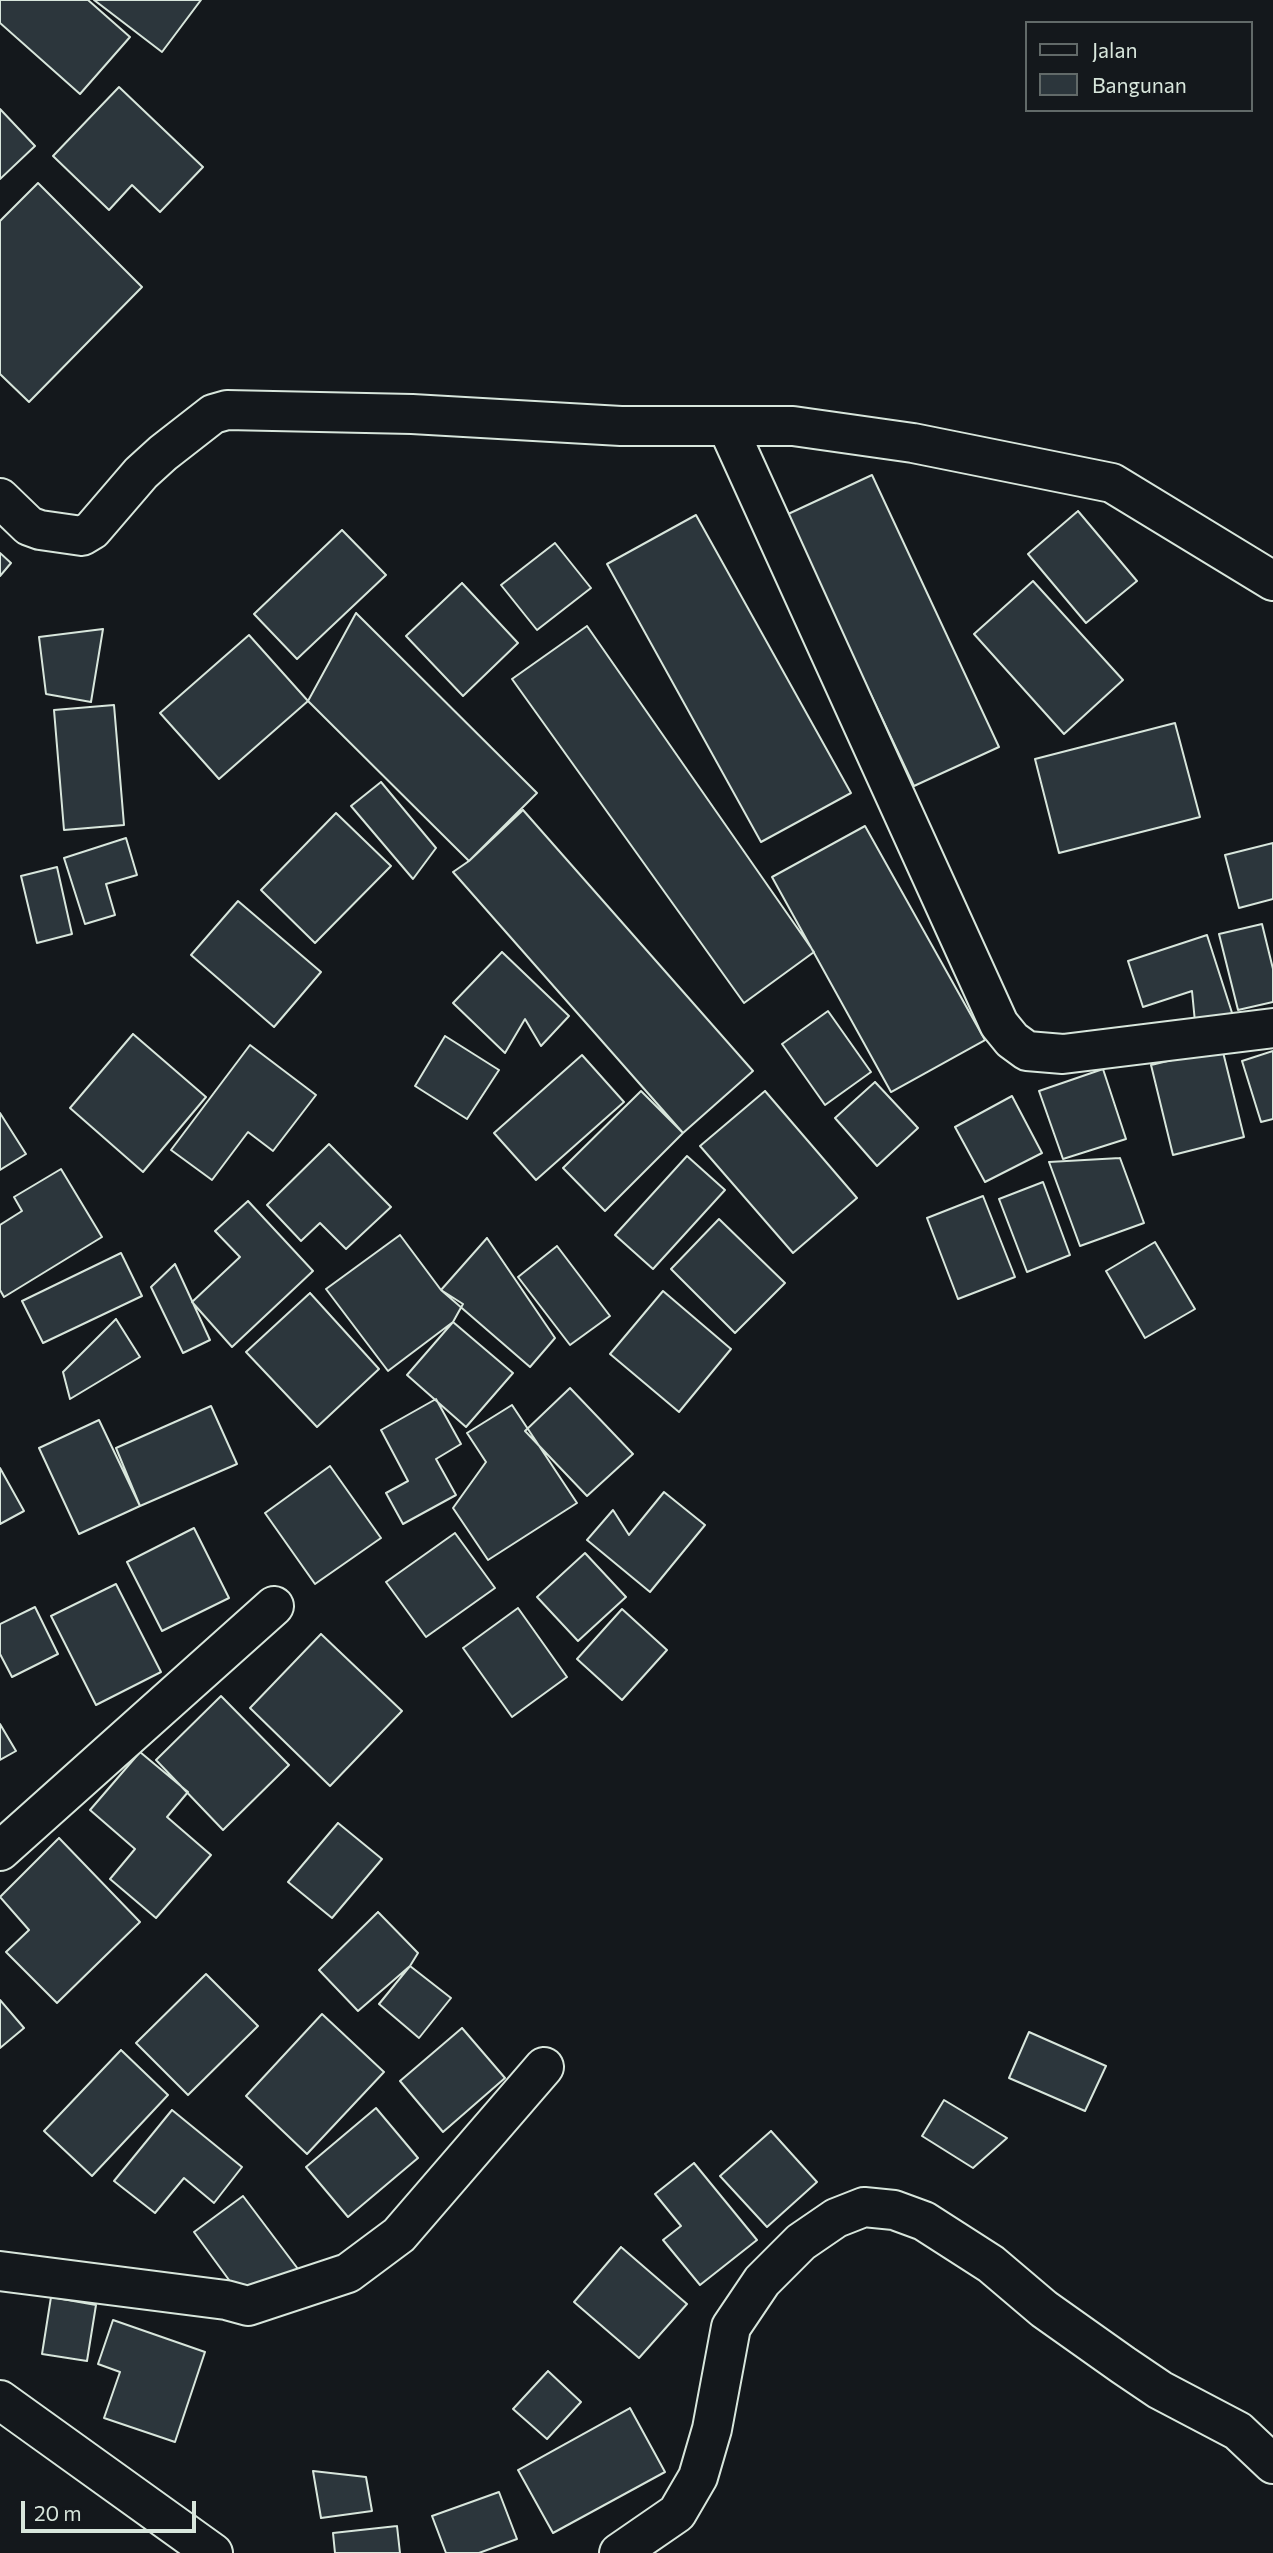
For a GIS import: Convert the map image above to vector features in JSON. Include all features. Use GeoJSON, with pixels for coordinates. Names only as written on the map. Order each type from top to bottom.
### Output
{"type":"FeatureCollection","features":[{"type":"Feature","properties":{"kind":"street"},"geometry":{"type":"LineString","coordinates":[[0,498],[29,526],[82,536],[92,530],[141,473],[163,453],[213,414],[227,410],[412,414],[621,426],[793,426],[912,443],[1112,483],[1273,581]]}},
{"type":"Feature","properties":{"kind":"street"},"geometry":{"type":"LineString","coordinates":[[727,426],[999,1024],[1012,1040],[1027,1051],[1063,1054],[1273,1028]]}},
{"type":"Feature","properties":{"kind":"street"},"geometry":{"type":"LineString","coordinates":[[0,1850],[274,1606]]}},
{"type":"Feature","properties":{"kind":"street"},"geometry":{"type":"LineString","coordinates":[[0,2270],[226,2300],[248,2306],[348,2273],[399,2235],[544,2067]]}},
{"type":"Feature","properties":{"kind":"street"},"geometry":{"type":"LineString","coordinates":[[620,2553],[677,2513],[698,2477],[712,2429],[731,2327],[762,2281],[801,2242],[836,2218],[864,2207],[894,2210],[924,2221],[991,2264],[1044,2309],[1160,2390],[1238,2431],[1273,2464]]}},
{"type":"Feature","properties":{"kind":"street"},"geometry":{"type":"LineString","coordinates":[[0,2400],[213,2553]]}},
{"type":"Feature","properties":{"kind":"building"},"geometry":{"type":"Polygon","coordinates":[[[0,0],[88,0],[130,37],[80,94],[0,23],[0,0]]]}},
{"type":"Feature","properties":{"kind":"building"},"geometry":{"type":"Polygon","coordinates":[[[94,0],[201,0],[162,52],[94,0]]]}},
{"type":"Feature","properties":{"kind":"building"},"geometry":{"type":"Polygon","coordinates":[[[119,87],[203,167],[160,212],[132,185],[109,210],[53,156],[119,87]]]}},
{"type":"Feature","properties":{"kind":"building"},"geometry":{"type":"Polygon","coordinates":[[[0,109],[35,146],[0,179],[0,109]]]}},
{"type":"Feature","properties":{"kind":"building"},"geometry":{"type":"Polygon","coordinates":[[[38,183],[142,287],[29,402],[0,374],[0,221],[38,183]]]}},
{"type":"Feature","properties":{"kind":"building"},"geometry":{"type":"Polygon","coordinates":[[[872,475],[999,747],[914,786],[786,515],[872,475]]]}},
{"type":"Feature","properties":{"kind":"building"},"geometry":{"type":"Polygon","coordinates":[[[1078,511],[1137,581],[1086,623],[1028,554],[1078,511]]]}},
{"type":"Feature","properties":{"kind":"building"},"geometry":{"type":"Polygon","coordinates":[[[696,515],[851,793],[761,842],[607,564],[696,515]]]}},
{"type":"Feature","properties":{"kind":"building"},"geometry":{"type":"Polygon","coordinates":[[[342,530],[386,575],[297,659],[254,614],[342,530]]]}},
{"type":"Feature","properties":{"kind":"building"},"geometry":{"type":"Polygon","coordinates":[[[555,543],[591,588],[537,630],[501,585],[555,543]]]}},
{"type":"Feature","properties":{"kind":"building"},"geometry":{"type":"Polygon","coordinates":[[[0,553],[11,563],[0,576],[0,553]]]}},
{"type":"Feature","properties":{"kind":"building"},"geometry":{"type":"Polygon","coordinates":[[[1033,581],[1123,680],[1064,734],[974,634],[1033,581]]]}},
{"type":"Feature","properties":{"kind":"building"},"geometry":{"type":"Polygon","coordinates":[[[462,583],[518,643],[463,696],[406,636],[462,583]]]}},
{"type":"Feature","properties":{"kind":"building"},"geometry":{"type":"Polygon","coordinates":[[[356,613],[537,793],[469,861],[308,701],[356,613]]]}},
{"type":"Feature","properties":{"kind":"building"},"geometry":{"type":"Polygon","coordinates":[[[587,626],[814,952],[744,1003],[512,679],[587,626]]]}},
{"type":"Feature","properties":{"kind":"building"},"geometry":{"type":"Polygon","coordinates":[[[103,629],[91,702],[46,694],[39,637],[103,629]]]}},
{"type":"Feature","properties":{"kind":"building"},"geometry":{"type":"Polygon","coordinates":[[[249,635],[308,701],[219,779],[160,713],[249,635]]]}},
{"type":"Feature","properties":{"kind":"building"},"geometry":{"type":"Polygon","coordinates":[[[114,705],[124,825],[64,830],[54,710],[114,705]]]}},
{"type":"Feature","properties":{"kind":"building"},"geometry":{"type":"Polygon","coordinates":[[[1175,723],[1200,817],[1059,853],[1035,759],[1175,723]]]}},
{"type":"Feature","properties":{"kind":"building"},"geometry":{"type":"Polygon","coordinates":[[[381,782],[436,848],[413,879],[351,806],[381,782]]]}},
{"type":"Feature","properties":{"kind":"building"},"geometry":{"type":"Polygon","coordinates":[[[523,810],[753,1071],[683,1133],[453,872],[469,861],[523,810]]]}},
{"type":"Feature","properties":{"kind":"building"},"geometry":{"type":"Polygon","coordinates":[[[336,813],[391,866],[315,943],[261,890],[336,813]]]}},
{"type":"Feature","properties":{"kind":"building"},"geometry":{"type":"Polygon","coordinates":[[[865,826],[985,1040],[891,1092],[772,877],[865,826]]]}},
{"type":"Feature","properties":{"kind":"building"},"geometry":{"type":"Polygon","coordinates":[[[126,838],[137,875],[106,884],[115,915],[85,924],[64,858],[126,838]]]}},
{"type":"Feature","properties":{"kind":"building"},"geometry":{"type":"Polygon","coordinates":[[[1273,843],[1273,899],[1239,908],[1225,855],[1273,843]]]}},
{"type":"Feature","properties":{"kind":"building"},"geometry":{"type":"Polygon","coordinates":[[[57,867],[72,934],[37,943],[21,876],[57,867]]]}},
{"type":"Feature","properties":{"kind":"building"},"geometry":{"type":"Polygon","coordinates":[[[238,901],[321,972],[274,1027],[191,955],[238,901]]]}},
{"type":"Feature","properties":{"kind":"building"},"geometry":{"type":"Polygon","coordinates":[[[1262,924],[1273,969],[1273,1002],[1238,1010],[1219,934],[1262,924]]]}},
{"type":"Feature","properties":{"kind":"building"},"geometry":{"type":"Polygon","coordinates":[[[1207,935],[1234,1019],[1195,1022],[1192,991],[1143,1007],[1128,961],[1207,935]]]}},
{"type":"Feature","properties":{"kind":"building"},"geometry":{"type":"Polygon","coordinates":[[[502,952],[569,1016],[541,1046],[525,1019],[505,1053],[453,1003],[502,952]]]}},
{"type":"Feature","properties":{"kind":"building"},"geometry":{"type":"Polygon","coordinates":[[[828,1011],[871,1072],[825,1105],[782,1044],[828,1011]]]}},
{"type":"Feature","properties":{"kind":"building"},"geometry":{"type":"Polygon","coordinates":[[[133,1034],[206,1097],[143,1172],[70,1108],[133,1034]]]}},
{"type":"Feature","properties":{"kind":"building"},"geometry":{"type":"Polygon","coordinates":[[[445,1036],[499,1070],[467,1119],[415,1086],[445,1036]]]}},
{"type":"Feature","properties":{"kind":"building"},"geometry":{"type":"Polygon","coordinates":[[[250,1045],[316,1095],[273,1151],[248,1132],[212,1180],[171,1150],[250,1045]]]}},
{"type":"Feature","properties":{"kind":"building"},"geometry":{"type":"Polygon","coordinates":[[[1222,1048],[1244,1137],[1173,1155],[1151,1065],[1222,1048]]]}},
{"type":"Feature","properties":{"kind":"building"},"geometry":{"type":"Polygon","coordinates":[[[1273,1051],[1273,1119],[1261,1122],[1242,1061],[1273,1051]]]}},
{"type":"Feature","properties":{"kind":"building"},"geometry":{"type":"Polygon","coordinates":[[[582,1055],[624,1102],[536,1180],[494,1133],[582,1055]]]}},
{"type":"Feature","properties":{"kind":"building"},"geometry":{"type":"Polygon","coordinates":[[[1103,1069],[1126,1139],[1063,1159],[1039,1091],[1103,1069]]]}},
{"type":"Feature","properties":{"kind":"building"},"geometry":{"type":"Polygon","coordinates":[[[875,1082],[918,1128],[877,1166],[835,1118],[875,1082]]]}},
{"type":"Feature","properties":{"kind":"building"},"geometry":{"type":"Polygon","coordinates":[[[641,1091],[683,1133],[605,1211],[563,1168],[641,1091]]]}},
{"type":"Feature","properties":{"kind":"building"},"geometry":{"type":"Polygon","coordinates":[[[765,1091],[857,1198],[793,1253],[700,1146],[765,1091]]]}},
{"type":"Feature","properties":{"kind":"building"},"geometry":{"type":"Polygon","coordinates":[[[1012,1096],[1042,1153],[985,1182],[955,1127],[1012,1096]]]}},
{"type":"Feature","properties":{"kind":"building"},"geometry":{"type":"Polygon","coordinates":[[[0,1113],[26,1154],[0,1170],[0,1113]]]}},
{"type":"Feature","properties":{"kind":"building"},"geometry":{"type":"Polygon","coordinates":[[[329,1144],[391,1207],[346,1249],[320,1223],[301,1241],[267,1205],[329,1144]]]}},
{"type":"Feature","properties":{"kind":"building"},"geometry":{"type":"Polygon","coordinates":[[[687,1156],[725,1190],[653,1269],[615,1235],[687,1156]]]}},
{"type":"Feature","properties":{"kind":"building"},"geometry":{"type":"Polygon","coordinates":[[[1120,1158],[1144,1223],[1080,1246],[1049,1162],[1120,1158]]]}},
{"type":"Feature","properties":{"kind":"building"},"geometry":{"type":"Polygon","coordinates":[[[61,1169],[102,1237],[4,1297],[0,1290],[0,1225],[22,1211],[14,1197],[61,1169]]]}},
{"type":"Feature","properties":{"kind":"building"},"geometry":{"type":"Polygon","coordinates":[[[1043,1182],[1070,1255],[1027,1272],[999,1199],[1043,1182]]]}},
{"type":"Feature","properties":{"kind":"building"},"geometry":{"type":"Polygon","coordinates":[[[983,1196],[1015,1277],[958,1299],[927,1218],[983,1196]]]}},
{"type":"Feature","properties":{"kind":"building"},"geometry":{"type":"Polygon","coordinates":[[[248,1201],[313,1271],[232,1347],[192,1302],[240,1257],[215,1231],[248,1201]]]}},
{"type":"Feature","properties":{"kind":"building"},"geometry":{"type":"Polygon","coordinates":[[[719,1219],[785,1283],[735,1333],[671,1269],[719,1219]]]}},
{"type":"Feature","properties":{"kind":"building"},"geometry":{"type":"Polygon","coordinates":[[[400,1235],[441,1290],[463,1304],[453,1322],[388,1371],[326,1289],[400,1235]]]}},
{"type":"Feature","properties":{"kind":"building"},"geometry":{"type":"Polygon","coordinates":[[[487,1238],[555,1338],[530,1367],[441,1290],[487,1238]]]}},
{"type":"Feature","properties":{"kind":"building"},"geometry":{"type":"Polygon","coordinates":[[[1155,1242],[1195,1309],[1145,1338],[1106,1271],[1155,1242]]]}},
{"type":"Feature","properties":{"kind":"building"},"geometry":{"type":"Polygon","coordinates":[[[557,1246],[610,1316],[570,1345],[518,1277],[557,1246]]]}},
{"type":"Feature","properties":{"kind":"building"},"geometry":{"type":"Polygon","coordinates":[[[121,1253],[142,1296],[43,1343],[22,1301],[121,1253]]]}},
{"type":"Feature","properties":{"kind":"building"},"geometry":{"type":"Polygon","coordinates":[[[175,1264],[210,1340],[183,1353],[151,1287],[175,1264]]]}},
{"type":"Feature","properties":{"kind":"building"},"geometry":{"type":"Polygon","coordinates":[[[663,1291],[731,1349],[679,1412],[610,1354],[663,1291]]]}},
{"type":"Feature","properties":{"kind":"building"},"geometry":{"type":"Polygon","coordinates":[[[310,1293],[379,1369],[317,1427],[246,1352],[310,1293]]]}},
{"type":"Feature","properties":{"kind":"building"},"geometry":{"type":"Polygon","coordinates":[[[116,1319],[140,1357],[70,1399],[63,1372],[116,1319]]]}},
{"type":"Feature","properties":{"kind":"building"},"geometry":{"type":"Polygon","coordinates":[[[453,1322],[513,1373],[466,1427],[407,1375],[453,1322]]]}},
{"type":"Feature","properties":{"kind":"building"},"geometry":{"type":"Polygon","coordinates":[[[570,1388],[633,1454],[587,1496],[525,1431],[570,1388]]]}},
{"type":"Feature","properties":{"kind":"building"},"geometry":{"type":"Polygon","coordinates":[[[436,1399],[461,1444],[436,1459],[456,1495],[403,1524],[386,1493],[408,1481],[381,1430],[436,1399]]]}},
{"type":"Feature","properties":{"kind":"building"},"geometry":{"type":"Polygon","coordinates":[[[512,1405],[577,1503],[488,1560],[453,1508],[486,1462],[467,1433],[512,1405]]]}},
{"type":"Feature","properties":{"kind":"building"},"geometry":{"type":"Polygon","coordinates":[[[211,1406],[237,1464],[140,1506],[116,1448],[211,1406]]]}},
{"type":"Feature","properties":{"kind":"building"},"geometry":{"type":"Polygon","coordinates":[[[99,1420],[140,1506],[79,1534],[39,1448],[99,1420]]]}},
{"type":"Feature","properties":{"kind":"building"},"geometry":{"type":"Polygon","coordinates":[[[330,1466],[381,1538],[315,1584],[265,1513],[330,1466]]]}},
{"type":"Feature","properties":{"kind":"building"},"geometry":{"type":"Polygon","coordinates":[[[0,1468],[24,1511],[0,1524],[0,1468]]]}},
{"type":"Feature","properties":{"kind":"building"},"geometry":{"type":"Polygon","coordinates":[[[664,1492],[705,1525],[650,1592],[587,1540],[613,1510],[629,1535],[664,1492]]]}},
{"type":"Feature","properties":{"kind":"building"},"geometry":{"type":"Polygon","coordinates":[[[194,1528],[229,1598],[162,1631],[127,1562],[194,1528]]]}},
{"type":"Feature","properties":{"kind":"building"},"geometry":{"type":"Polygon","coordinates":[[[455,1533],[495,1588],[426,1637],[386,1582],[455,1533]]]}},
{"type":"Feature","properties":{"kind":"building"},"geometry":{"type":"Polygon","coordinates":[[[585,1553],[626,1597],[578,1641],[537,1597],[585,1553]]]}},
{"type":"Feature","properties":{"kind":"building"},"geometry":{"type":"Polygon","coordinates":[[[116,1584],[161,1672],[96,1705],[51,1616],[116,1584]]]}},
{"type":"Feature","properties":{"kind":"building"},"geometry":{"type":"Polygon","coordinates":[[[35,1607],[58,1654],[12,1677],[0,1654],[0,1624],[35,1607]]]}},
{"type":"Feature","properties":{"kind":"building"},"geometry":{"type":"Polygon","coordinates":[[[518,1608],[567,1677],[512,1717],[463,1648],[518,1608]]]}},
{"type":"Feature","properties":{"kind":"building"},"geometry":{"type":"Polygon","coordinates":[[[622,1609],[667,1650],[622,1700],[577,1659],[622,1609]]]}},
{"type":"Feature","properties":{"kind":"building"},"geometry":{"type":"Polygon","coordinates":[[[321,1634],[402,1711],[330,1786],[250,1708],[321,1634]]]}},
{"type":"Feature","properties":{"kind":"building"},"geometry":{"type":"Polygon","coordinates":[[[221,1696],[289,1765],[223,1830],[156,1760],[221,1696]]]}},
{"type":"Feature","properties":{"kind":"building"},"geometry":{"type":"Polygon","coordinates":[[[0,1724],[16,1751],[0,1760],[0,1724]]]}},
{"type":"Feature","properties":{"kind":"building"},"geometry":{"type":"Polygon","coordinates":[[[140,1752],[188,1792],[167,1817],[211,1855],[156,1918],[110,1879],[135,1849],[90,1810],[140,1752]]]}},
{"type":"Feature","properties":{"kind":"building"},"geometry":{"type":"Polygon","coordinates":[[[338,1823],[382,1859],[332,1918],[288,1882],[338,1823]]]}},
{"type":"Feature","properties":{"kind":"building"},"geometry":{"type":"Polygon","coordinates":[[[59,1838],[140,1922],[57,2003],[6,1952],[29,1930],[0,1897],[59,1838]]]}},
{"type":"Feature","properties":{"kind":"building"},"geometry":{"type":"Polygon","coordinates":[[[378,1912],[418,1953],[410,1966],[358,2011],[319,1970],[378,1912]]]}},
{"type":"Feature","properties":{"kind":"building"},"geometry":{"type":"Polygon","coordinates":[[[410,1966],[451,1998],[419,2038],[379,2004],[410,1966]]]}},
{"type":"Feature","properties":{"kind":"building"},"geometry":{"type":"Polygon","coordinates":[[[206,1974],[258,2026],[188,2095],[136,2043],[206,1974]]]}},
{"type":"Feature","properties":{"kind":"building"},"geometry":{"type":"Polygon","coordinates":[[[0,2000],[24,2028],[0,2048],[0,2000]]]}},
{"type":"Feature","properties":{"kind":"building"},"geometry":{"type":"Polygon","coordinates":[[[322,2014],[384,2072],[307,2154],[246,2096],[322,2014]]]}},
{"type":"Feature","properties":{"kind":"building"},"geometry":{"type":"Polygon","coordinates":[[[462,2028],[505,2078],[443,2132],[400,2081],[462,2028]]]}},
{"type":"Feature","properties":{"kind":"building"},"geometry":{"type":"Polygon","coordinates":[[[1029,2032],[1106,2066],[1085,2111],[1009,2078],[1029,2032]]]}},
{"type":"Feature","properties":{"kind":"building"},"geometry":{"type":"Polygon","coordinates":[[[121,2050],[168,2095],[92,2176],[44,2131],[121,2050]]]}},
{"type":"Feature","properties":{"kind":"building"},"geometry":{"type":"Polygon","coordinates":[[[944,2100],[1007,2138],[973,2168],[922,2136],[944,2100]]]}},
{"type":"Feature","properties":{"kind":"building"},"geometry":{"type":"Polygon","coordinates":[[[376,2108],[418,2158],[348,2217],[306,2167],[376,2108]]]}},
{"type":"Feature","properties":{"kind":"building"},"geometry":{"type":"Polygon","coordinates":[[[172,2110],[242,2167],[214,2203],[184,2178],[155,2213],[114,2181],[172,2110]]]}},
{"type":"Feature","properties":{"kind":"building"},"geometry":{"type":"Polygon","coordinates":[[[771,2131],[817,2182],[767,2227],[720,2176],[771,2131]]]}},
{"type":"Feature","properties":{"kind":"building"},"geometry":{"type":"Polygon","coordinates":[[[694,2163],[757,2240],[700,2285],[663,2240],[681,2226],[655,2194],[694,2163]]]}},
{"type":"Feature","properties":{"kind":"building"},"geometry":{"type":"Polygon","coordinates":[[[243,2196],[298,2269],[248,2306],[194,2232],[243,2196]]]}},
{"type":"Feature","properties":{"kind":"building"},"geometry":{"type":"Polygon","coordinates":[[[621,2247],[687,2304],[639,2358],[574,2302],[621,2247]]]}},
{"type":"Feature","properties":{"kind":"building"},"geometry":{"type":"Polygon","coordinates":[[[51,2297],[96,2305],[87,2361],[42,2354],[51,2297]]]}},
{"type":"Feature","properties":{"kind":"building"},"geometry":{"type":"Polygon","coordinates":[[[113,2320],[205,2352],[175,2442],[104,2418],[120,2372],[98,2364],[113,2320]]]}},
{"type":"Feature","properties":{"kind":"building"},"geometry":{"type":"Polygon","coordinates":[[[548,2371],[581,2402],[547,2439],[513,2409],[548,2371]]]}},
{"type":"Feature","properties":{"kind":"building"},"geometry":{"type":"Polygon","coordinates":[[[630,2408],[665,2472],[553,2533],[518,2470],[630,2408]]]}},
{"type":"Feature","properties":{"kind":"building"},"geometry":{"type":"Polygon","coordinates":[[[313,2471],[366,2477],[372,2511],[321,2518],[313,2471]]]}},
{"type":"Feature","properties":{"kind":"building"},"geometry":{"type":"Polygon","coordinates":[[[499,2492],[517,2539],[479,2553],[446,2553],[432,2516],[499,2492]]]}},
{"type":"Feature","properties":{"kind":"building"},"geometry":{"type":"Polygon","coordinates":[[[397,2526],[400,2553],[335,2553],[333,2533],[397,2526]]]}}]}
